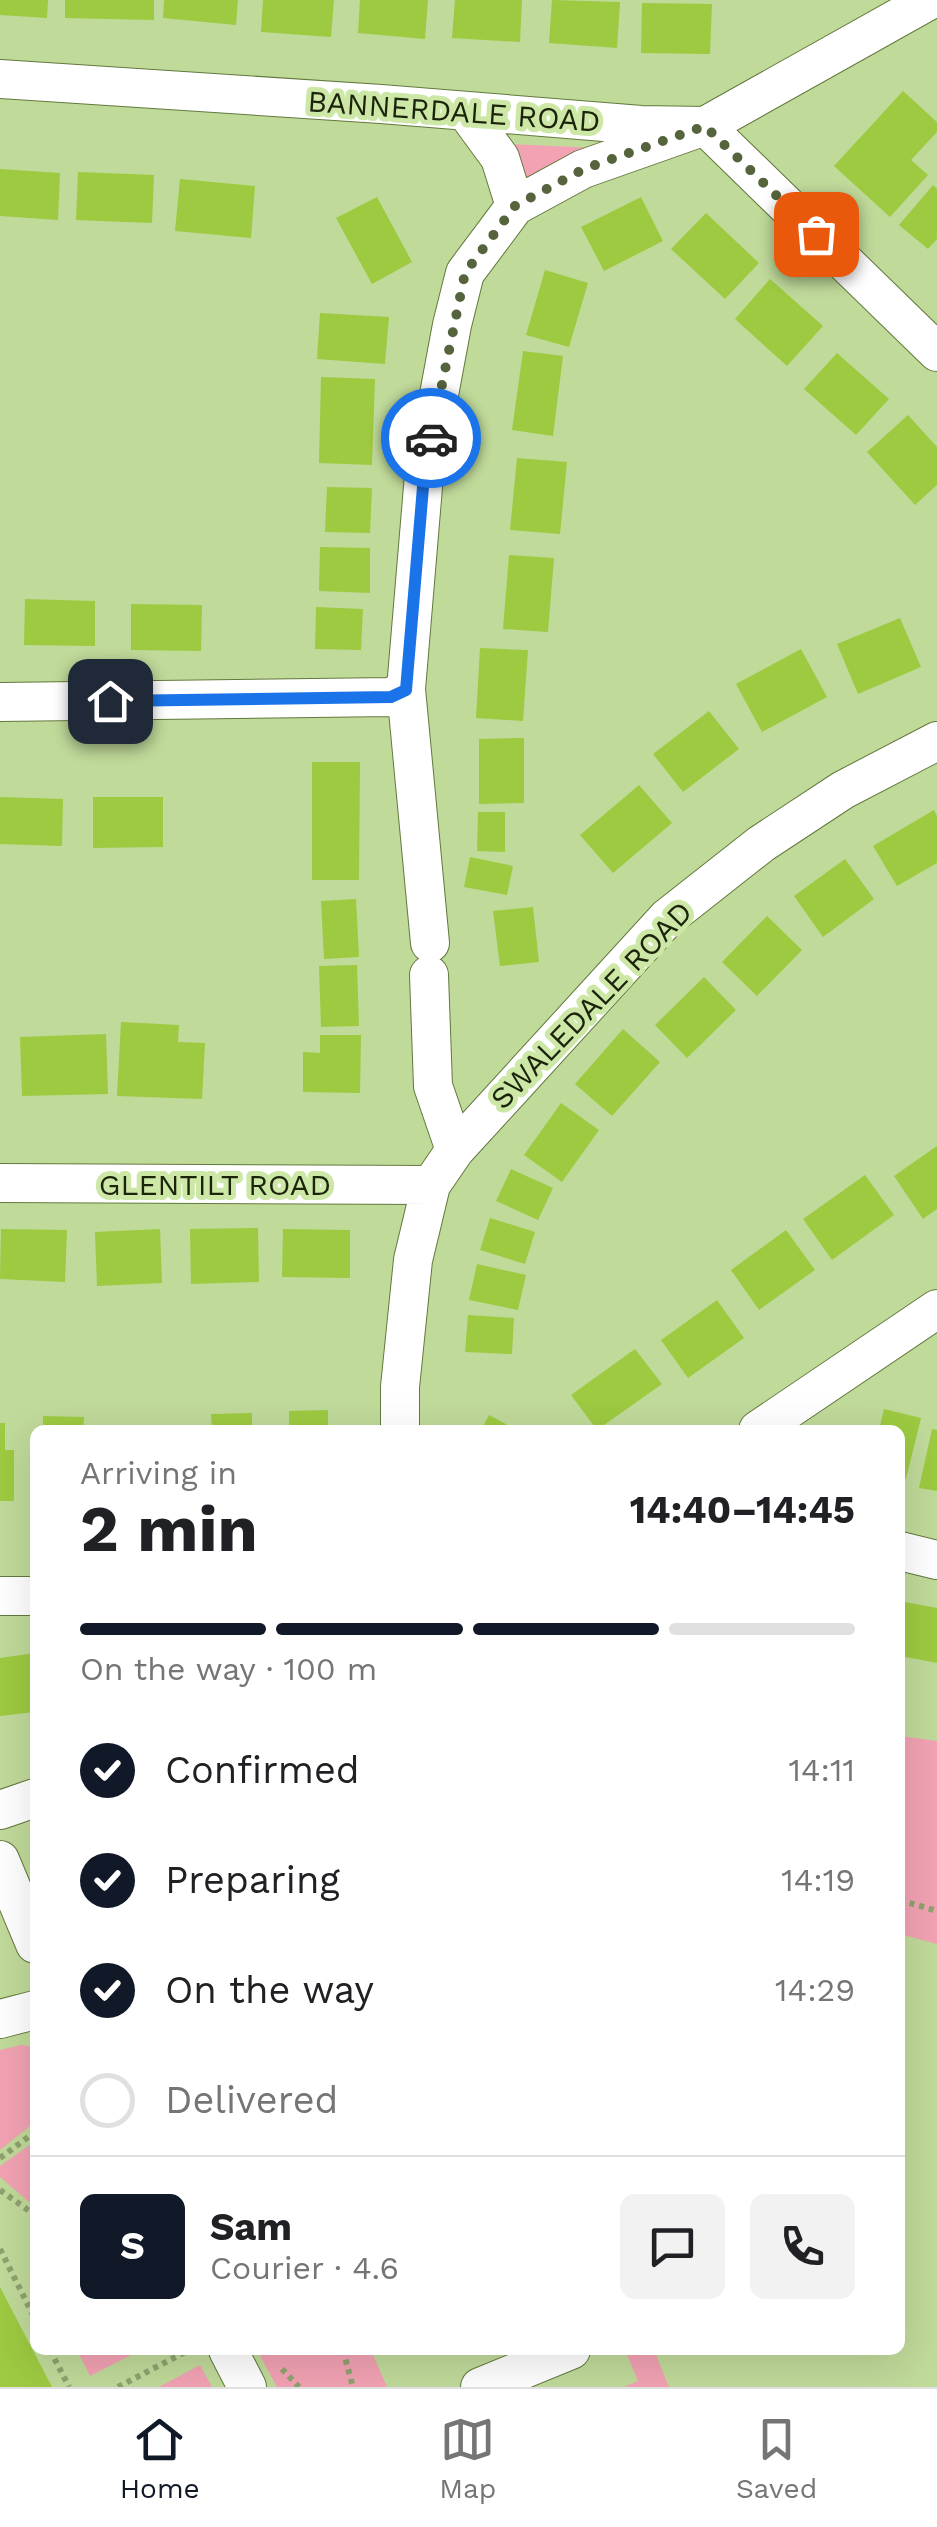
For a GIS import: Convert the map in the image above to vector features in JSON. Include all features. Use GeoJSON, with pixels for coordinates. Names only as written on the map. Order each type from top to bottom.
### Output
{"type":"FeatureCollection","features":[{"type":"Feature","properties":{"kind":"street"},"geometry":{"type":"LineString","coordinates":[[454,1150],[432,1086],[430,959],[406,690],[424,475],[465,273],[515,206],[584,169],[705,126],[930,0]]}},
{"type":"Feature","properties":{"kind":"street","name":"BANNERDALE ROAD"},"geometry":{"type":"LineString","coordinates":[[0,79],[640,126],[705,126]]}},
{"type":"Feature","properties":{"kind":"street"},"geometry":{"type":"LineString","coordinates":[[467,113],[500,158],[515,206]]}},
{"type":"Feature","properties":{"kind":"street"},"geometry":{"type":"LineString","coordinates":[[705,126],[937,352]]}},
{"type":"Feature","properties":{"kind":"street"},"geometry":{"type":"LineString","coordinates":[[0,702],[391,697],[406,690]]}},
{"type":"Feature","properties":{"kind":"street","name":"SWALEDALE ROAD"},"geometry":{"type":"LineString","coordinates":[[400,1425],[413,1260],[431,1185],[454,1150],[667,918],[761,844],[843,790],[937,741]]}},
{"type":"Feature","properties":{"kind":"street","name":"GLENTILT ROAD"},"geometry":{"type":"LineString","coordinates":[[0,1183],[431,1185]]}},
{"type":"Feature","properties":{"kind":"street"},"geometry":{"type":"LineString","coordinates":[[765,1425],[937,1308]]}},
{"type":"Feature","properties":{"kind":"street"},"geometry":{"type":"LineString","coordinates":[[905,1553],[937,1560]]}},
{"type":"Feature","properties":{"kind":"street"},"geometry":{"type":"LineString","coordinates":[[0,1596],[30,1596]]}},
{"type":"Feature","properties":{"kind":"street"},"geometry":{"type":"LineString","coordinates":[[0,1810],[30,1800]]}},
{"type":"Feature","properties":{"kind":"street"},"geometry":{"type":"LineString","coordinates":[[0,1860],[30,1932]]}},
{"type":"Feature","properties":{"kind":"street"},"geometry":{"type":"LineString","coordinates":[[0,2019],[30,2011]]}},
{"type":"Feature","properties":{"kind":"street"},"geometry":{"type":"LineString","coordinates":[[231,2355],[247,2387]]}},
{"type":"Feature","properties":{"kind":"street"},"geometry":{"type":"LineString","coordinates":[[480,2387],[559,2355]]}},
{"type":"Feature","properties":{"kind":"path"},"geometry":{"type":"LineString","coordinates":[[905,1901],[937,1910]]}},
{"type":"Feature","properties":{"kind":"path"},"geometry":{"type":"LineString","coordinates":[[0,2158],[30,2136]]}},
{"type":"Feature","properties":{"kind":"path"},"geometry":{"type":"LineString","coordinates":[[0,2190],[30,2211]]}},
{"type":"Feature","properties":{"kind":"path"},"geometry":{"type":"LineString","coordinates":[[0,2249],[30,2309]]}},
{"type":"Feature","properties":{"kind":"path"},"geometry":{"type":"LineString","coordinates":[[53,2355],[69,2387]]}},
{"type":"Feature","properties":{"kind":"path"},"geometry":{"type":"LineString","coordinates":[[118,2387],[179,2355]]}},
{"type":"Feature","properties":{"kind":"path"},"geometry":{"type":"LineString","coordinates":[[345,2355],[352,2387]]}},
{"type":"Feature","properties":{"kind":"shaded area"},"geometry":{"type":"Polygon","coordinates":[[[507,144],[598,148],[530,179],[520,176],[507,144]]]}},
{"type":"Feature","properties":{"kind":"shaded area"},"geometry":{"type":"Polygon","coordinates":[[[905,1737],[937,1741],[937,1944],[905,1935],[905,1737]]]}},
{"type":"Feature","properties":{"kind":"shaded area"},"geometry":{"type":"Polygon","coordinates":[[[30,2046],[30,2126],[0,2150],[0,2050],[30,2046]]]}},
{"type":"Feature","properties":{"kind":"shaded area"},"geometry":{"type":"Polygon","coordinates":[[[30,2145],[30,2203],[0,2177],[0,2166],[30,2145]]]}},
{"type":"Feature","properties":{"kind":"shaded area"},"geometry":{"type":"Polygon","coordinates":[[[80,2355],[131,2355],[90,2376],[80,2355]]]}},
{"type":"Feature","properties":{"kind":"shaded area"},"geometry":{"type":"Polygon","coordinates":[[[260,2355],[373,2355],[387,2387],[277,2387],[260,2355]]]}},
{"type":"Feature","properties":{"kind":"shaded area"},"geometry":{"type":"Polygon","coordinates":[[[627,2355],[656,2355],[669,2387],[624,2387],[638,2381],[627,2355]]]}},
{"type":"Feature","properties":{"kind":"shaded area"},"geometry":{"type":"Polygon","coordinates":[[[200,2365],[212,2387],[159,2387],[200,2365]]]}},
{"type":"Feature","properties":{"kind":"building"},"geometry":{"type":"Polygon","coordinates":[[[0,0],[48,0],[47,18],[0,15],[0,0]]]}},
{"type":"Feature","properties":{"kind":"building"},"geometry":{"type":"Polygon","coordinates":[[[65,0],[154,0],[154,20],[65,18],[65,0]]]}},
{"type":"Feature","properties":{"kind":"building"},"geometry":{"type":"Polygon","coordinates":[[[164,0],[238,0],[236,25],[163,18],[164,0]]]}},
{"type":"Feature","properties":{"kind":"building"},"geometry":{"type":"Polygon","coordinates":[[[263,0],[334,0],[331,37],[261,32],[263,0]]]}},
{"type":"Feature","properties":{"kind":"building"},"geometry":{"type":"Polygon","coordinates":[[[360,0],[428,0],[425,39],[358,33],[360,0]]]}},
{"type":"Feature","properties":{"kind":"building"},"geometry":{"type":"Polygon","coordinates":[[[455,0],[522,0],[520,42],[452,38],[455,0]]]}},
{"type":"Feature","properties":{"kind":"building"},"geometry":{"type":"Polygon","coordinates":[[[552,0],[620,2],[617,48],[549,43],[552,0]]]}},
{"type":"Feature","properties":{"kind":"building"},"geometry":{"type":"Polygon","coordinates":[[[642,3],[712,4],[710,54],[641,53],[642,3]]]}},
{"type":"Feature","properties":{"kind":"building"},"geometry":{"type":"Polygon","coordinates":[[[903,91],[937,122],[937,132],[911,160],[928,175],[890,217],[834,166],[903,91]]]}},
{"type":"Feature","properties":{"kind":"building"},"geometry":{"type":"Polygon","coordinates":[[[0,169],[60,173],[58,220],[0,216],[0,169]]]}},
{"type":"Feature","properties":{"kind":"building"},"geometry":{"type":"Polygon","coordinates":[[[78,172],[154,175],[152,223],[76,220],[78,172]]]}},
{"type":"Feature","properties":{"kind":"building"},"geometry":{"type":"Polygon","coordinates":[[[180,179],[255,186],[251,238],[175,231],[180,179]]]}},
{"type":"Feature","properties":{"kind":"building"},"geometry":{"type":"Polygon","coordinates":[[[933,185],[937,189],[937,239],[928,249],[899,225],[933,185]]]}},
{"type":"Feature","properties":{"kind":"building"},"geometry":{"type":"Polygon","coordinates":[[[377,197],[412,262],[372,284],[336,218],[377,197]]]}},
{"type":"Feature","properties":{"kind":"building"},"geometry":{"type":"Polygon","coordinates":[[[641,197],[663,241],[604,271],[581,227],[641,197]]]}},
{"type":"Feature","properties":{"kind":"building"},"geometry":{"type":"Polygon","coordinates":[[[706,213],[759,263],[725,299],[671,249],[706,213]]]}},
{"type":"Feature","properties":{"kind":"building"},"geometry":{"type":"Polygon","coordinates":[[[545,270],[588,283],[569,347],[526,335],[545,270]]]}},
{"type":"Feature","properties":{"kind":"building"},"geometry":{"type":"Polygon","coordinates":[[[770,279],[823,326],[787,366],[735,319],[770,279]]]}},
{"type":"Feature","properties":{"kind":"building"},"geometry":{"type":"Polygon","coordinates":[[[320,313],[389,317],[385,364],[317,359],[320,313]]]}},
{"type":"Feature","properties":{"kind":"building"},"geometry":{"type":"Polygon","coordinates":[[[523,351],[563,356],[553,436],[512,430],[523,351]]]}},
{"type":"Feature","properties":{"kind":"building"},"geometry":{"type":"Polygon","coordinates":[[[837,353],[889,399],[856,435],[804,389],[837,353]]]}},
{"type":"Feature","properties":{"kind":"building"},"geometry":{"type":"Polygon","coordinates":[[[321,377],[375,379],[372,465],[319,463],[321,377]]]}},
{"type":"Feature","properties":{"kind":"building"},"geometry":{"type":"Polygon","coordinates":[[[908,415],[937,447],[937,485],[915,505],[867,452],[908,415]]]}},
{"type":"Feature","properties":{"kind":"building"},"geometry":{"type":"Polygon","coordinates":[[[517,458],[567,462],[560,534],[510,530],[517,458]]]}},
{"type":"Feature","properties":{"kind":"building"},"geometry":{"type":"Polygon","coordinates":[[[327,487],[372,488],[370,533],[325,532],[327,487]]]}},
{"type":"Feature","properties":{"kind":"building"},"geometry":{"type":"Polygon","coordinates":[[[320,547],[370,548],[370,593],[319,591],[320,547]]]}},
{"type":"Feature","properties":{"kind":"building"},"geometry":{"type":"Polygon","coordinates":[[[509,555],[554,558],[548,632],[503,629],[509,555]]]}},
{"type":"Feature","properties":{"kind":"building"},"geometry":{"type":"Polygon","coordinates":[[[25,599],[95,601],[95,646],[24,645],[25,599]]]}},
{"type":"Feature","properties":{"kind":"building"},"geometry":{"type":"Polygon","coordinates":[[[131,604],[202,605],[201,651],[131,650],[131,604]]]}},
{"type":"Feature","properties":{"kind":"building"},"geometry":{"type":"Polygon","coordinates":[[[316,607],[363,609],[361,650],[315,649],[316,607]]]}},
{"type":"Feature","properties":{"kind":"building"},"geometry":{"type":"Polygon","coordinates":[[[900,618],[921,667],[858,694],[837,644],[900,618]]]}},
{"type":"Feature","properties":{"kind":"building"},"geometry":{"type":"Polygon","coordinates":[[[480,648],[528,650],[523,721],[476,718],[480,648]]]}},
{"type":"Feature","properties":{"kind":"building"},"geometry":{"type":"Polygon","coordinates":[[[801,649],[827,697],[762,732],[736,684],[801,649]]]}},
{"type":"Feature","properties":{"kind":"building"},"geometry":{"type":"Polygon","coordinates":[[[709,711],[739,749],[683,792],[653,754],[709,711]]]}},
{"type":"Feature","properties":{"kind":"building"},"geometry":{"type":"Polygon","coordinates":[[[524,738],[524,803],[479,804],[479,739],[524,738]]]}},
{"type":"Feature","properties":{"kind":"building"},"geometry":{"type":"Polygon","coordinates":[[[312,762],[360,762],[359,880],[312,880],[312,762]]]}},
{"type":"Feature","properties":{"kind":"building"},"geometry":{"type":"Polygon","coordinates":[[[639,785],[672,823],[613,873],[580,835],[639,785]]]}},
{"type":"Feature","properties":{"kind":"building"},"geometry":{"type":"Polygon","coordinates":[[[0,797],[63,799],[62,846],[0,844],[0,797]]]}},
{"type":"Feature","properties":{"kind":"building"},"geometry":{"type":"Polygon","coordinates":[[[93,797],[163,797],[163,847],[93,848],[93,797]]]}},
{"type":"Feature","properties":{"kind":"building"},"geometry":{"type":"Polygon","coordinates":[[[934,810],[937,863],[897,886],[873,846],[934,810]]]}},
{"type":"Feature","properties":{"kind":"building"},"geometry":{"type":"Polygon","coordinates":[[[478,812],[505,812],[505,852],[477,851],[478,812]]]}},
{"type":"Feature","properties":{"kind":"building"},"geometry":{"type":"Polygon","coordinates":[[[470,857],[513,866],[507,895],[464,887],[470,857]]]}},
{"type":"Feature","properties":{"kind":"building"},"geometry":{"type":"Polygon","coordinates":[[[845,859],[874,899],[823,937],[794,896],[845,859]]]}},
{"type":"Feature","properties":{"kind":"building"},"geometry":{"type":"Polygon","coordinates":[[[356,899],[359,957],[324,959],[321,901],[356,899]]]}},
{"type":"Feature","properties":{"kind":"building"},"geometry":{"type":"Polygon","coordinates":[[[533,907],[539,962],[500,966],[493,911],[533,907]]]}},
{"type":"Feature","properties":{"kind":"building"},"geometry":{"type":"Polygon","coordinates":[[[767,916],[802,950],[757,996],[722,962],[767,916]]]}},
{"type":"Feature","properties":{"kind":"building"},"geometry":{"type":"Polygon","coordinates":[[[357,965],[359,1026],[321,1027],[319,966],[357,965]]]}},
{"type":"Feature","properties":{"kind":"building"},"geometry":{"type":"Polygon","coordinates":[[[704,977],[736,1010],[687,1058],[655,1025],[704,977]]]}},
{"type":"Feature","properties":{"kind":"building"},"geometry":{"type":"Polygon","coordinates":[[[121,1022],[179,1025],[178,1042],[205,1043],[202,1099],[117,1096],[121,1022]]]}},
{"type":"Feature","properties":{"kind":"building"},"geometry":{"type":"Polygon","coordinates":[[[623,1029],[660,1062],[612,1116],[575,1084],[623,1029]]]}},
{"type":"Feature","properties":{"kind":"building"},"geometry":{"type":"Polygon","coordinates":[[[106,1034],[108,1094],[22,1096],[20,1037],[106,1034]]]}},
{"type":"Feature","properties":{"kind":"building"},"geometry":{"type":"Polygon","coordinates":[[[320,1035],[361,1035],[360,1093],[303,1092],[303,1052],[320,1053],[320,1035]]]}},
{"type":"Feature","properties":{"kind":"building"},"geometry":{"type":"Polygon","coordinates":[[[561,1103],[599,1130],[562,1182],[524,1155],[561,1103]]]}},
{"type":"Feature","properties":{"kind":"building"},"geometry":{"type":"Polygon","coordinates":[[[937,1146],[937,1209],[923,1219],[894,1176],[937,1146]]]}},
{"type":"Feature","properties":{"kind":"building"},"geometry":{"type":"Polygon","coordinates":[[[511,1169],[553,1188],[538,1220],[496,1201],[511,1169]]]}},
{"type":"Feature","properties":{"kind":"building"},"geometry":{"type":"Polygon","coordinates":[[[865,1175],[894,1215],[832,1260],[803,1219],[865,1175]]]}},
{"type":"Feature","properties":{"kind":"building"},"geometry":{"type":"Polygon","coordinates":[[[490,1218],[535,1232],[525,1264],[480,1250],[490,1218]]]}},
{"type":"Feature","properties":{"kind":"building"},"geometry":{"type":"Polygon","coordinates":[[[258,1228],[259,1282],[191,1284],[190,1229],[258,1228]]]}},
{"type":"Feature","properties":{"kind":"building"},"geometry":{"type":"Polygon","coordinates":[[[1,1229],[67,1230],[65,1282],[0,1279],[1,1229]]]}},
{"type":"Feature","properties":{"kind":"building"},"geometry":{"type":"Polygon","coordinates":[[[160,1229],[162,1283],[97,1286],[95,1232],[160,1229]]]}},
{"type":"Feature","properties":{"kind":"building"},"geometry":{"type":"Polygon","coordinates":[[[283,1229],[350,1230],[350,1278],[282,1277],[283,1229]]]}},
{"type":"Feature","properties":{"kind":"building"},"geometry":{"type":"Polygon","coordinates":[[[786,1230],[815,1270],[759,1310],[731,1270],[786,1230]]]}},
{"type":"Feature","properties":{"kind":"building"},"geometry":{"type":"Polygon","coordinates":[[[477,1264],[526,1275],[518,1310],[469,1300],[477,1264]]]}},
{"type":"Feature","properties":{"kind":"building"},"geometry":{"type":"Polygon","coordinates":[[[717,1300],[744,1338],[688,1378],[661,1340],[717,1300]]]}},
{"type":"Feature","properties":{"kind":"building"},"geometry":{"type":"Polygon","coordinates":[[[468,1315],[514,1318],[512,1354],[465,1352],[468,1315]]]}},
{"type":"Feature","properties":{"kind":"building"},"geometry":{"type":"Polygon","coordinates":[[[635,1349],[662,1384],[604,1425],[593,1425],[571,1395],[635,1349]]]}},
{"type":"Feature","properties":{"kind":"building"},"geometry":{"type":"Polygon","coordinates":[[[884,1409],[921,1418],[906,1479],[905,1425],[880,1425],[884,1409]]]}},
{"type":"Feature","properties":{"kind":"building"},"geometry":{"type":"Polygon","coordinates":[[[328,1410],[328,1425],[289,1425],[289,1411],[328,1410]]]}},
{"type":"Feature","properties":{"kind":"building"},"geometry":{"type":"Polygon","coordinates":[[[252,1413],[252,1425],[212,1425],[211,1414],[252,1413]]]}},
{"type":"Feature","properties":{"kind":"building"},"geometry":{"type":"Polygon","coordinates":[[[489,1415],[508,1425],[484,1425],[489,1415]]]}},
{"type":"Feature","properties":{"kind":"building"},"geometry":{"type":"Polygon","coordinates":[[[43,1416],[84,1417],[83,1425],[43,1425],[43,1416]]]}},
{"type":"Feature","properties":{"kind":"building"},"geometry":{"type":"Polygon","coordinates":[[[0,1423],[5,1423],[5,1450],[14,1450],[14,1501],[0,1501],[0,1423]]]}},
{"type":"Feature","properties":{"kind":"building"},"geometry":{"type":"Polygon","coordinates":[[[932,1429],[937,1430],[937,1491],[919,1488],[932,1429]]]}},
{"type":"Feature","properties":{"kind":"building"},"geometry":{"type":"Polygon","coordinates":[[[905,1602],[937,1608],[937,1663],[905,1657],[905,1602]]]}},
{"type":"Feature","properties":{"kind":"building"},"geometry":{"type":"Polygon","coordinates":[[[30,1654],[30,1713],[0,1716],[0,1658],[30,1654]]]}},
{"type":"Feature","properties":{"kind":"building"},"geometry":{"type":"Polygon","coordinates":[[[0,2287],[30,2345],[30,2355],[35,2355],[52,2387],[0,2387],[0,2287]]]}},
{"type":"Feature","properties":{"kind":"way so far"},"geometry":{"type":"LineString","coordinates":[[431,438],[465,273],[515,206],[584,169],[705,126],[816,234]]}},
{"type":"Feature","properties":{"kind":"route"},"geometry":{"type":"LineString","coordinates":[[110,701],[391,697],[406,690],[424,475],[431,438]]}}]}
